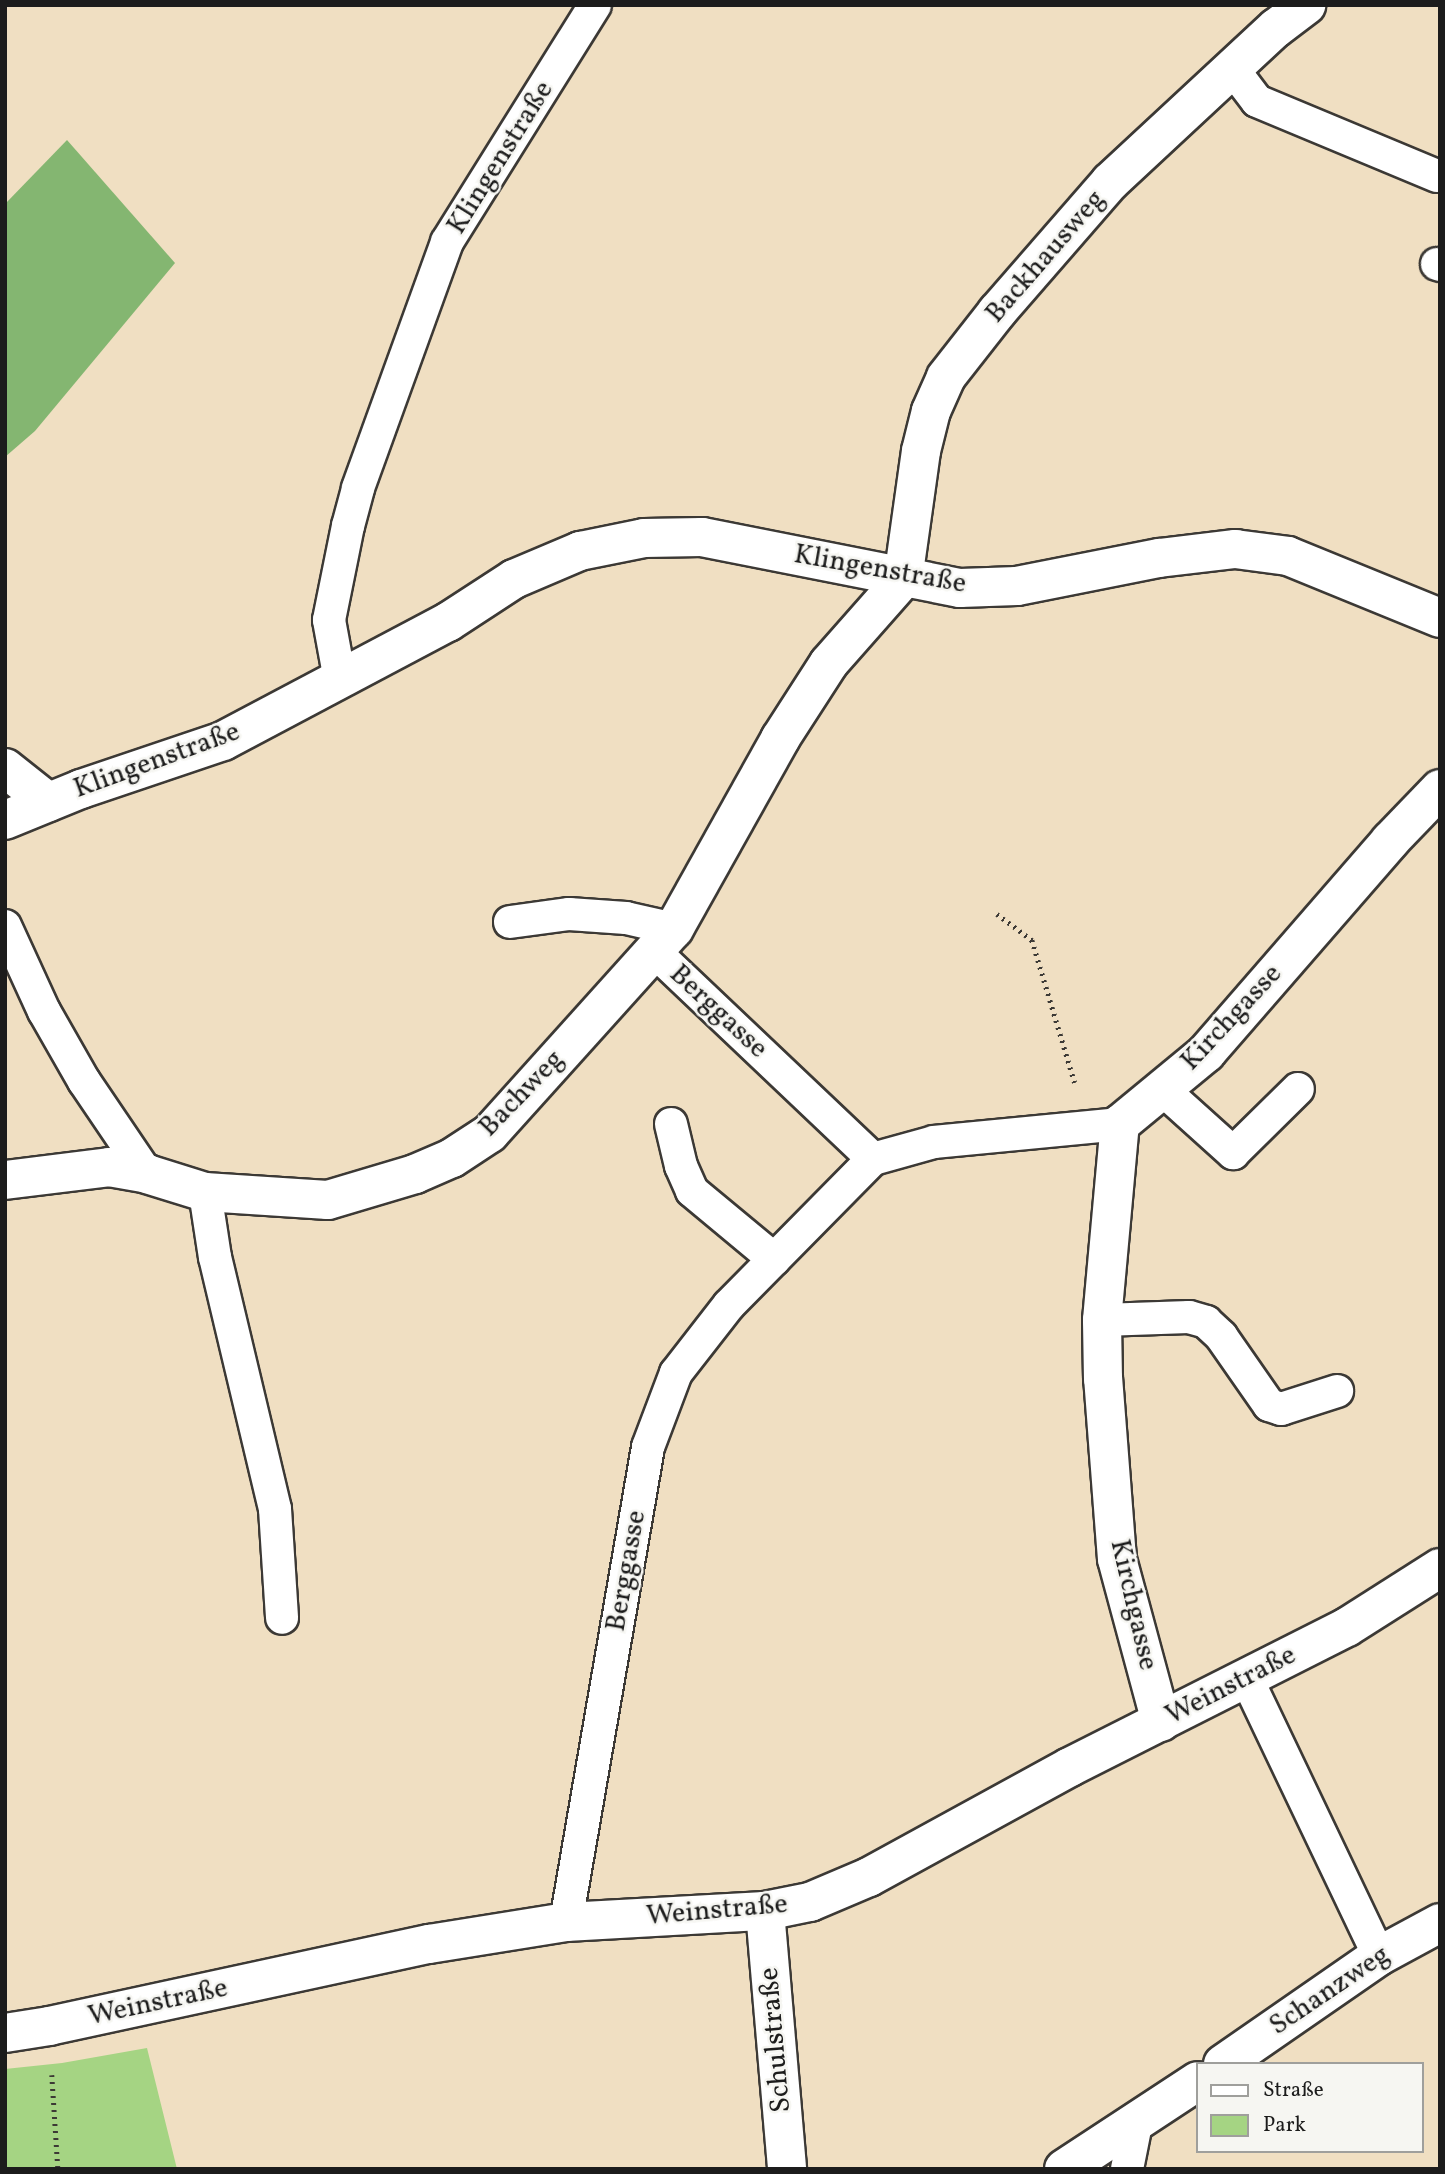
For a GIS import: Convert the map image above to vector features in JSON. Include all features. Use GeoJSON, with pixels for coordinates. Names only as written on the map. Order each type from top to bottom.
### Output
{"type":"FeatureCollection","features":[{"type":"Feature","properties":{"kind":"street","name":"Backhausweg"},"geometry":{"type":"LineString","coordinates":[[903,579],[920,452],[931,411],[946,377],[997,312],[1110,182],[1232,68],[1306,5]]}},
{"type":"Feature","properties":{"kind":"street","name":"Klingenstraße"},"geometry":{"type":"LineString","coordinates":[[5,820],[48,802],[223,741],[448,622],[514,579],[580,551],[644,538],[702,537],[903,579],[960,587],[1017,586],[1159,558],[1235,549],[1288,556],[1440,618]]}},
{"type":"Feature","properties":{"kind":"street","name":"Bachweg"},"geometry":{"type":"LineString","coordinates":[[5,1180],[109,1167],[147,1174],[205,1192],[328,1200],[415,1174],[452,1157],[490,1133],[664,940],[780,738],[829,663],[903,579]]}},
{"type":"Feature","properties":{"kind":"street","name":"Klingenstraße"},"geometry":{"type":"LineString","coordinates":[[5,768],[48,802]]}},
{"type":"Feature","properties":{"kind":"street","name":"Kirchgasse"},"geometry":{"type":"LineString","coordinates":[[1161,1722],[1117,1559],[1102,1320],[1106,1125],[1162,1089],[1206,1053],[1390,841],[1440,789]]}},
{"type":"Feature","properties":{"kind":"street","name":"Weinstraße"},"geometry":{"type":"LineString","coordinates":[[5,2033],[49,2026],[429,1944],[566,1922],[765,1911],[810,1902],[869,1877],[1070,1767],[1347,1627],[1440,1568]]}},
{"type":"Feature","properties":{"kind":"street","name":"Schulstraße"},"geometry":{"type":"LineString","coordinates":[[765,1911],[788,2169]]}},
{"type":"Feature","properties":{"kind":"street","name":"Schanzweg"},"geometry":{"type":"LineString","coordinates":[[1226,2062],[1379,1956],[1440,1923]]}},
{"type":"Feature","properties":{"kind":"street"},"geometry":{"type":"LineString","coordinates":[[1064,2169],[1196,2082]]}},
{"type":"Feature","properties":{"kind":"lane","name":"Klingenstraße"},"geometry":{"type":"LineString","coordinates":[[340,680],[329,620],[348,526],[358,488],[447,242],[596,5]]}},
{"type":"Feature","properties":{"kind":"lane"},"geometry":{"type":"LineString","coordinates":[[1232,68],[1257,101],[1437,176]]}},
{"type":"Feature","properties":{"kind":"lane"},"geometry":{"type":"LineString","coordinates":[[510,922],[569,914],[625,918],[664,940]]}},
{"type":"Feature","properties":{"kind":"lane"},"geometry":{"type":"LineString","coordinates":[[5,926],[57,1034],[84,1081],[147,1174]]}},
{"type":"Feature","properties":{"kind":"lane","name":"Berggasse"},"geometry":{"type":"LineString","coordinates":[[664,940],[873,1159]]}},
{"type":"Feature","properties":{"kind":"lane"},"geometry":{"type":"LineString","coordinates":[[1162,1089],[1233,1153],[1298,1089]]}},
{"type":"Feature","properties":{"kind":"lane"},"geometry":{"type":"LineString","coordinates":[[671,1124],[681,1166],[692,1191],[774,1259]]}},
{"type":"Feature","properties":{"kind":"lane","name":"Berggasse"},"geometry":{"type":"LineString","coordinates":[[566,1922],[648,1447],[676,1373],[729,1305],[873,1159],[934,1142],[1106,1125]]}},
{"type":"Feature","properties":{"kind":"lane"},"geometry":{"type":"LineString","coordinates":[[205,1192],[215,1256],[275,1510],[282,1618]]}},
{"type":"Feature","properties":{"kind":"lane"},"geometry":{"type":"LineString","coordinates":[[1102,1320],[1189,1317],[1206,1322],[1221,1336],[1269,1405],[1281,1409],[1337,1391]]}},
{"type":"Feature","properties":{"kind":"lane"},"geometry":{"type":"LineString","coordinates":[[1246,1677],[1379,1956]]}},
{"type":"Feature","properties":{"kind":"lane"},"geometry":{"type":"LineString","coordinates":[[1127,2169],[1136,2124]]}},
{"type":"Feature","properties":{"kind":"path"},"geometry":{"type":"LineString","coordinates":[[997,914],[1032,940],[1074,1080],[1106,1125]]}},
{"type":"Feature","properties":{"kind":"path"},"geometry":{"type":"LineString","coordinates":[[49,2026],[58,2169]]}},
{"type":"Feature","properties":{"kind":"green space"},"geometry":{"type":"Polygon","coordinates":[[[67,140],[175,263],[35,431],[5,457],[5,204],[67,140]]]}},
{"type":"Feature","properties":{"kind":"green space"},"geometry":{"type":"Polygon","coordinates":[[[147,2048],[177,2169],[5,2169],[5,2069],[62,2063],[147,2048]]]}}]}
